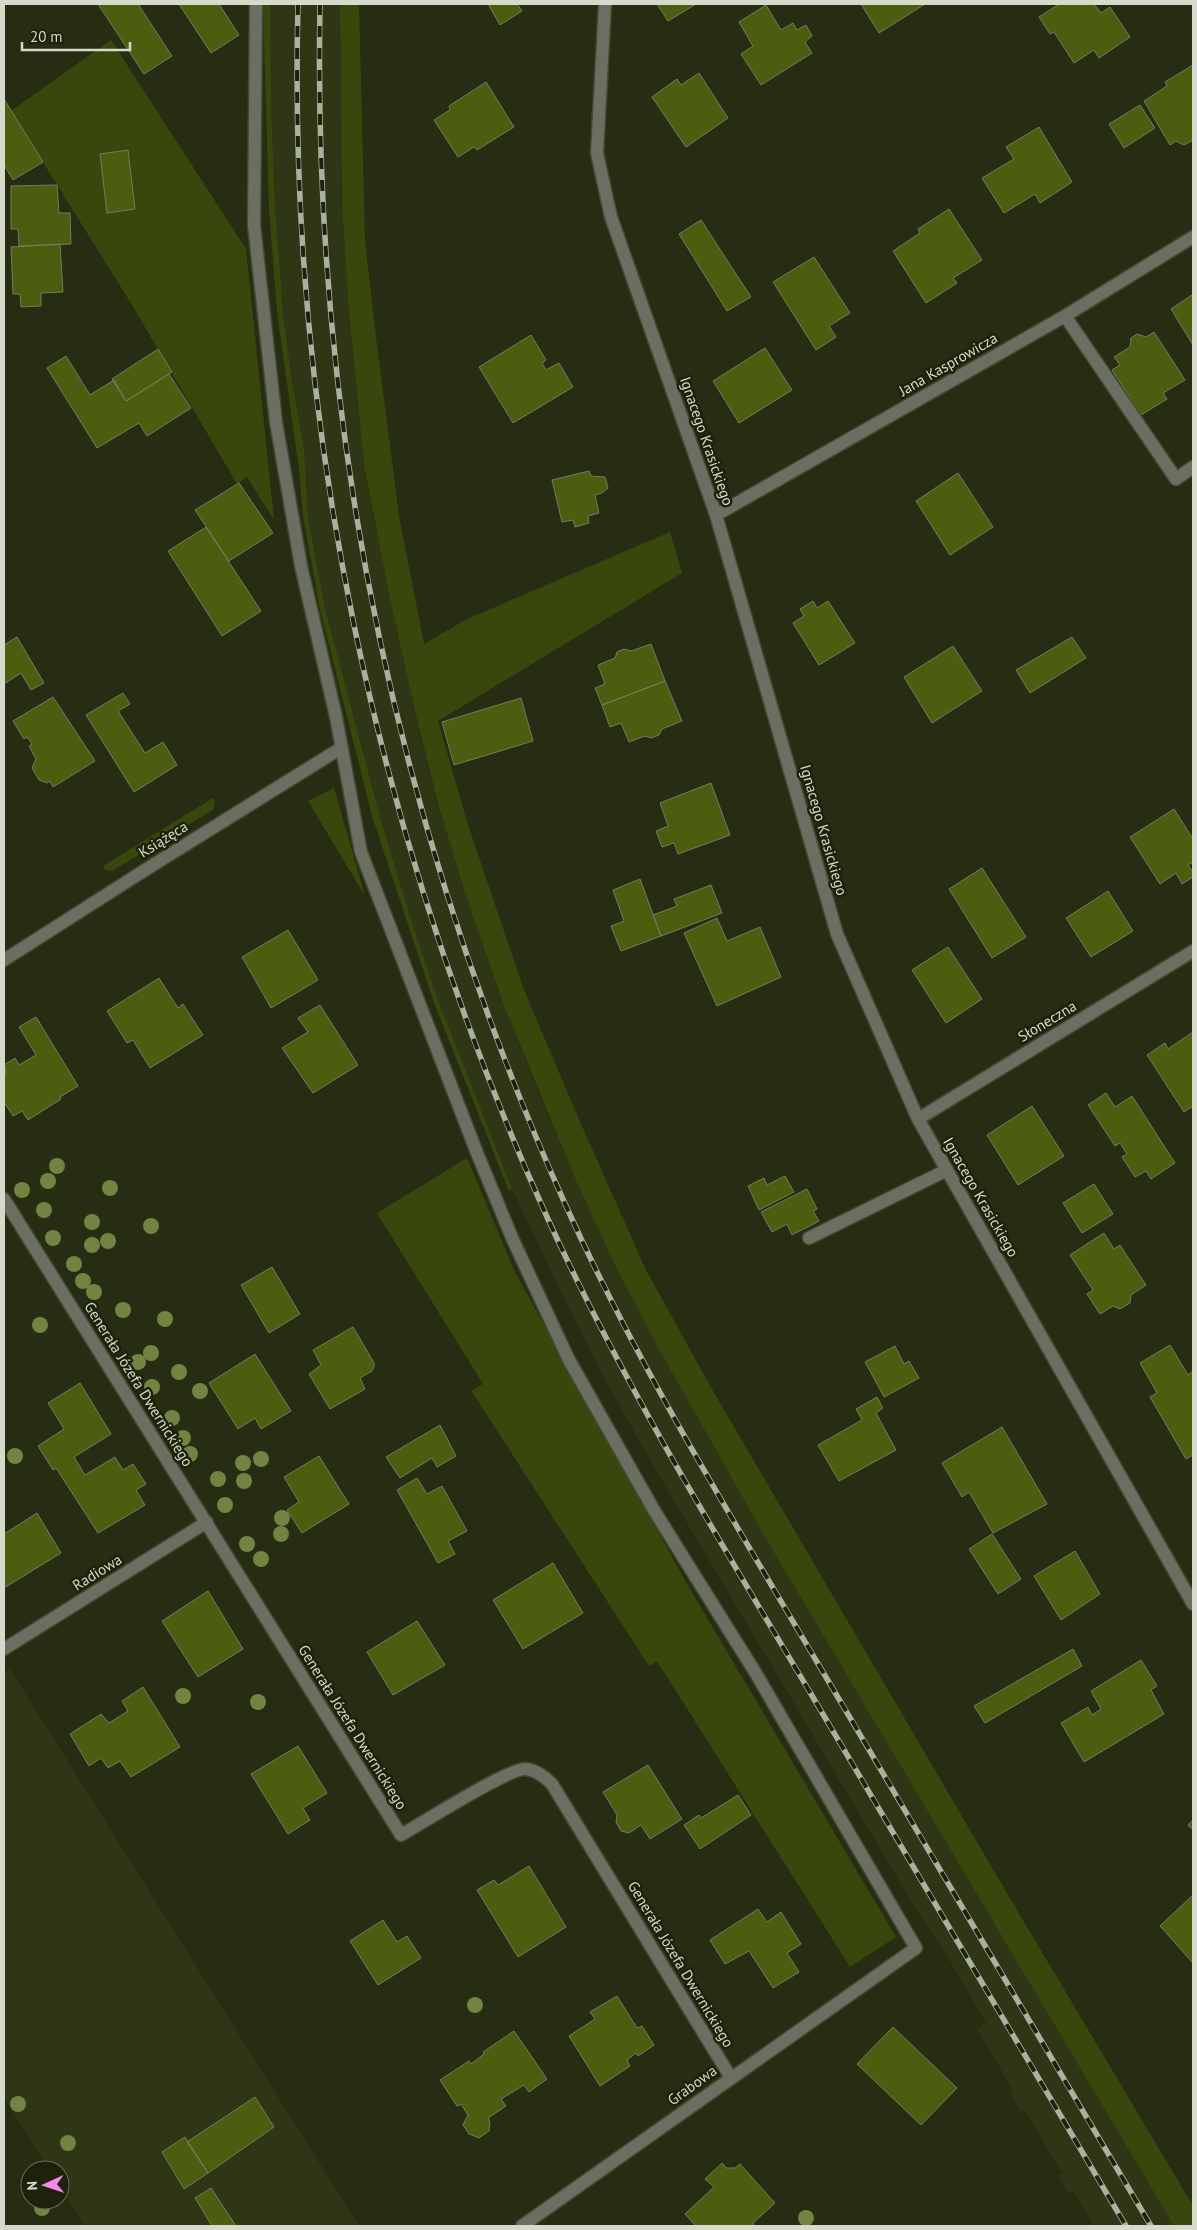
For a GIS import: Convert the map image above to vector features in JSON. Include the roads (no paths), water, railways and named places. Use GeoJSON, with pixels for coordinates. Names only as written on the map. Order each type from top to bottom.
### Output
{"type":"FeatureCollection","features":[{"type":"Feature","properties":{"kind":"street"},"geometry":{"type":"LineString","coordinates":[[256,4],[254,225],[276,422],[301,566],[342,748]]}},
{"type":"Feature","properties":{"kind":"street","name":"Ignacego Krasickiego"},"geometry":{"type":"LineString","coordinates":[[605,4],[597,153],[612,217],[716,515],[837,934],[918,1119],[1193,1604]]}},
{"type":"Feature","properties":{"kind":"street","name":"Jana Kasprowicza"},"geometry":{"type":"LineString","coordinates":[[716,515],[1065,316],[1193,237]]}},
{"type":"Feature","properties":{"kind":"street"},"geometry":{"type":"LineString","coordinates":[[1065,316],[1176,479],[1193,467]]}},
{"type":"Feature","properties":{"kind":"street","name":"Książęca"},"geometry":{"type":"LineString","coordinates":[[4,960],[342,748]]}},
{"type":"Feature","properties":{"kind":"street","name":"Grabowa"},"geometry":{"type":"LineString","coordinates":[[342,748],[361,852],[477,1153],[513,1240],[565,1351],[655,1512],[756,1672],[916,1948],[522,2226]]}},
{"type":"Feature","properties":{"kind":"street","name":"Słoneczna"},"geometry":{"type":"LineString","coordinates":[[918,1119],[1193,951]]}},
{"type":"Feature","properties":{"kind":"street"},"geometry":{"type":"LineString","coordinates":[[809,1238],[947,1170]]}},
{"type":"Feature","properties":{"kind":"street","name":"Generała Józefa Dwernickiego"},"geometry":{"type":"LineString","coordinates":[[4,1199],[401,1835],[506,1775],[526,1768],[543,1775],[552,1784],[731,2078]]}},
{"type":"Feature","properties":{"kind":"street","name":"Radiowa"},"geometry":{"type":"LineString","coordinates":[[4,1650],[207,1522]]}},
{"type":"Feature","properties":{"kind":"railway"},"geometry":{"type":"LineString","coordinates":[[298,4],[298,160],[308,316],[327,471],[354,624],[390,776],[434,926],[486,1073],[547,1217],[576,1278],[672,1459],[1126,2226]]}},
{"type":"Feature","properties":{"kind":"railway"},"geometry":{"type":"LineString","coordinates":[[320,4],[321,160],[331,314],[349,467],[376,619],[410,768],[454,916],[506,1062],[566,1206],[653,1380],[751,1550],[1151,2226]]}}]}
